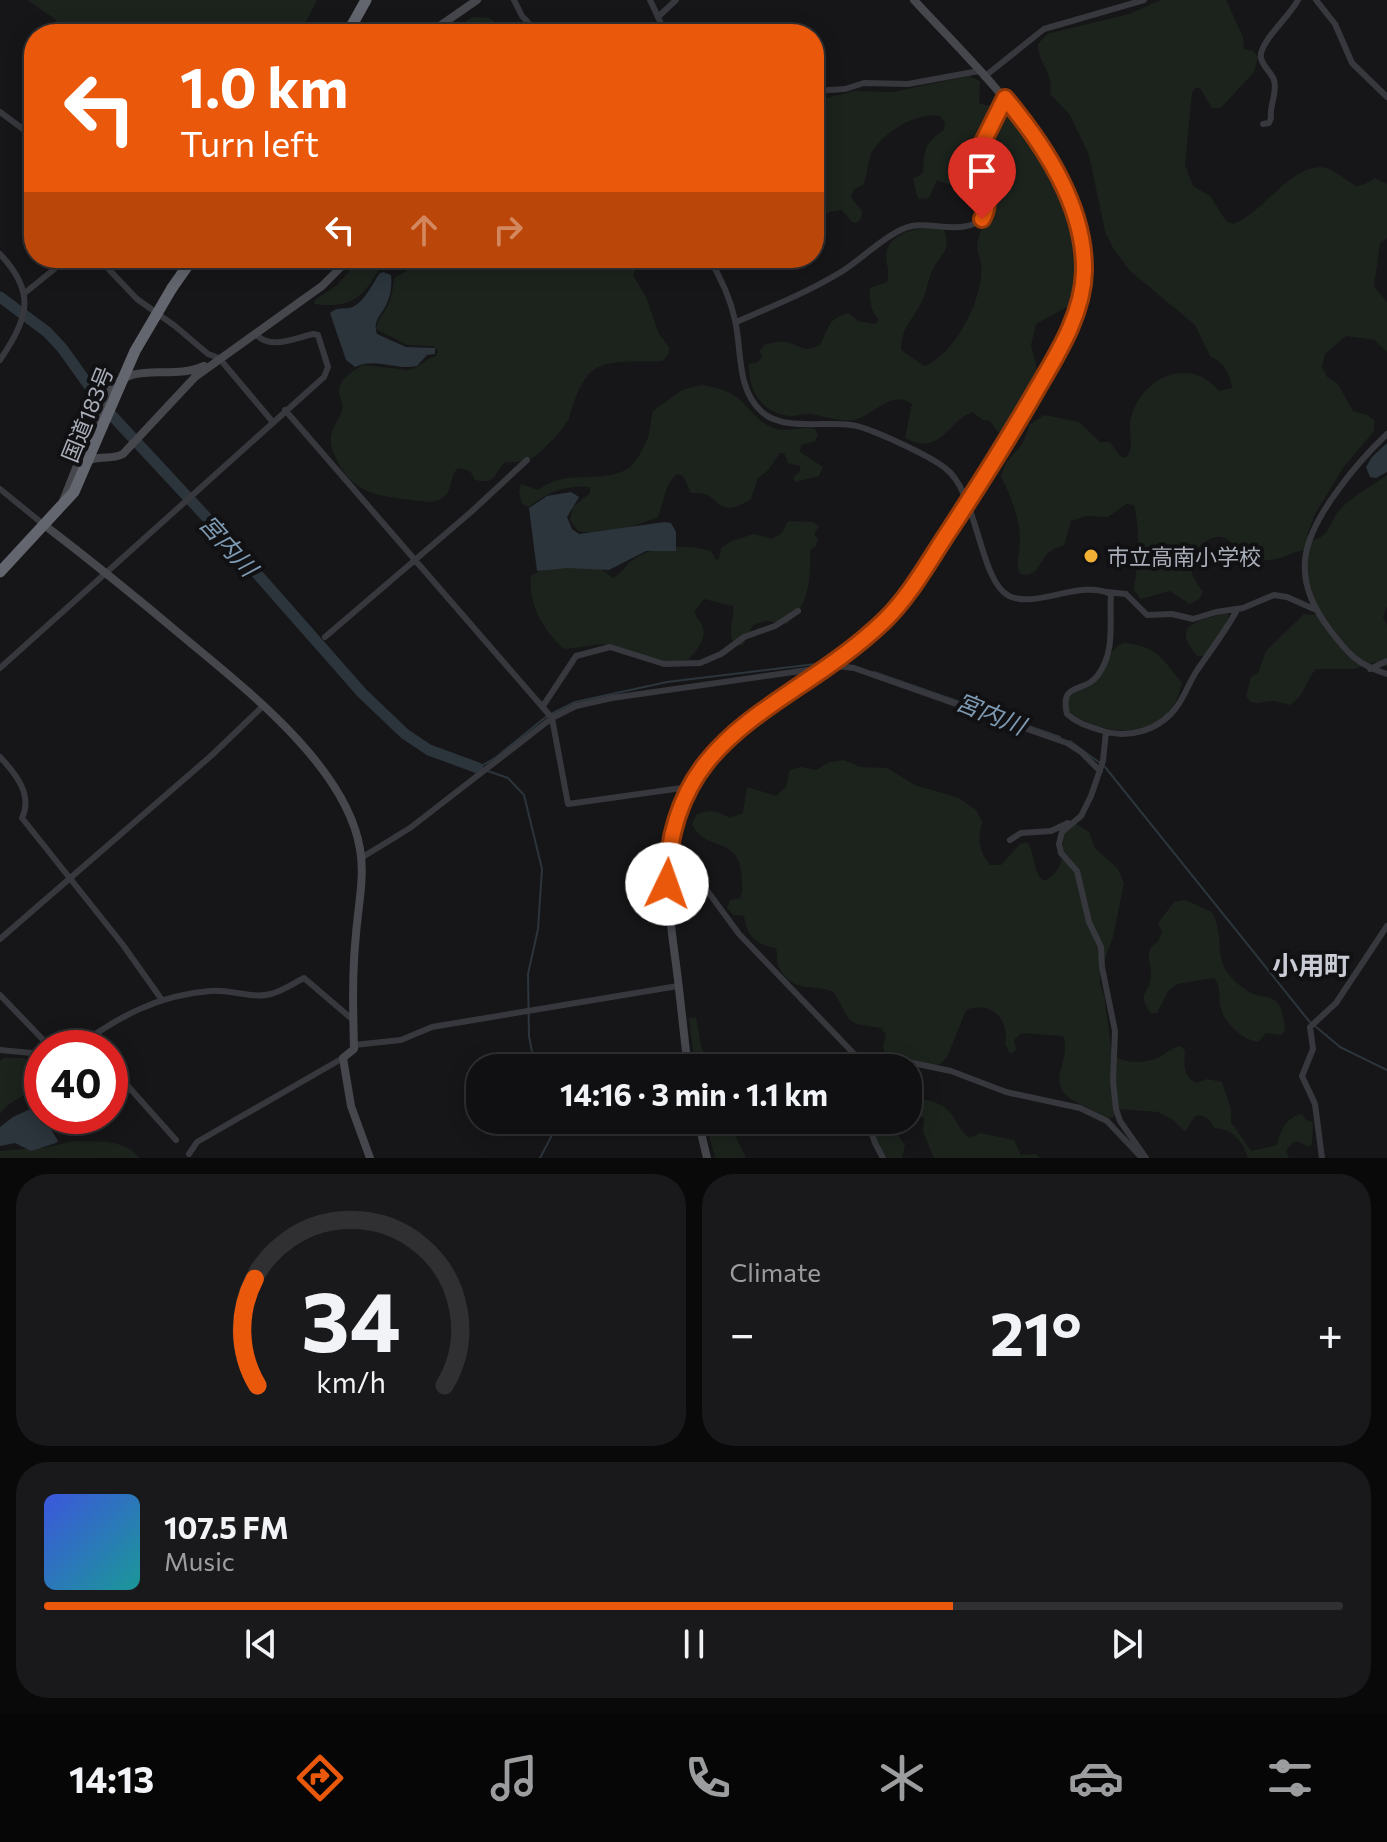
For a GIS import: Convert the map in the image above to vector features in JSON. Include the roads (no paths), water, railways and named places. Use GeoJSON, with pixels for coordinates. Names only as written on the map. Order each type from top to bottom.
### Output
{"type":"FeatureCollection","features":[{"type":"Feature","properties":{"kind":"highway"},"geometry":{"type":"LineString","coordinates":[[353,24],[366,0]]}},
{"type":"Feature","properties":{"kind":"highway","name":"国道183号"},"geometry":{"type":"LineString","coordinates":[[0,572],[74,492],[135,351],[186,268]]}},
{"type":"Feature","properties":{"kind":"street"},"geometry":{"type":"LineString","coordinates":[[442,24],[477,0]]}},
{"type":"Feature","properties":{"kind":"street"},"geometry":{"type":"LineString","coordinates":[[514,0],[530,24]]}},
{"type":"Feature","properties":{"kind":"street"},"geometry":{"type":"LineString","coordinates":[[650,0],[662,24]]}},
{"type":"Feature","properties":{"kind":"street"},"geometry":{"type":"LineString","coordinates":[[659,16],[676,0]]}},
{"type":"Feature","properties":{"kind":"street"},"geometry":{"type":"LineString","coordinates":[[686,1054],[667,884],[670,840],[689,787],[716,748],[739,728],[832,664],[874,630],[897,606],[1003,449],[1056,357],[1080,301],[1084,274],[1083,247],[1068,199],[1044,149],[1005,98],[914,0]]}},
{"type":"Feature","properties":{"kind":"street"},"geometry":{"type":"LineString","coordinates":[[824,90],[845,89],[864,83],[908,84],[982,74],[1044,29],[1144,0]]}},
{"type":"Feature","properties":{"kind":"street"},"geometry":{"type":"LineString","coordinates":[[1263,124],[1269,123],[1271,118],[1275,83],[1262,63],[1260,52],[1298,0]]}},
{"type":"Feature","properties":{"kind":"street"},"geometry":{"type":"LineString","coordinates":[[1316,0],[1335,24],[1352,63],[1387,97]]}},
{"type":"Feature","properties":{"kind":"street"},"geometry":{"type":"LineString","coordinates":[[736,322],[841,272],[911,226],[961,227],[982,219],[987,210],[983,188],[971,175],[970,168],[1005,98]]}},
{"type":"Feature","properties":{"kind":"street"},"geometry":{"type":"LineString","coordinates":[[0,112],[24,130]]}},
{"type":"Feature","properties":{"kind":"street"},"geometry":{"type":"LineString","coordinates":[[0,254],[26,292],[25,307],[18,326],[0,360]]}},
{"type":"Feature","properties":{"kind":"street"},"geometry":{"type":"LineString","coordinates":[[26,292],[56,268]]}},
{"type":"Feature","properties":{"kind":"street"},"geometry":{"type":"LineString","coordinates":[[108,268],[137,299],[208,354],[219,358],[272,421]]}},
{"type":"Feature","properties":{"kind":"street"},"geometry":{"type":"LineString","coordinates":[[90,460],[100,455],[119,456],[132,447],[188,384],[219,358],[322,286],[340,268]]}},
{"type":"Feature","properties":{"kind":"street"},"geometry":{"type":"LineString","coordinates":[[715,268],[728,292],[736,322],[744,382],[749,396],[761,411],[786,422],[853,425],[875,431],[944,466],[955,477],[993,577],[1004,593],[1023,600],[1060,592],[1126,594],[1150,615],[1177,615],[1193,619],[1237,610],[1274,595],[1287,597],[1314,609]]}},
{"type":"Feature","properties":{"kind":"street"},"geometry":{"type":"LineString","coordinates":[[0,668],[324,377],[328,367],[321,340],[313,334],[274,343],[259,338],[255,333]]}},
{"type":"Feature","properties":{"kind":"street"},"geometry":{"type":"LineString","coordinates":[[60,507],[105,395],[114,384],[130,374],[184,372],[219,358]]}},
{"type":"Feature","properties":{"kind":"street"},"geometry":{"type":"LineString","coordinates":[[285,410],[552,718],[568,804],[689,787]]}},
{"type":"Feature","properties":{"kind":"street"},"geometry":{"type":"LineString","coordinates":[[1387,434],[1361,458],[1326,506],[1311,534],[1303,561],[1307,590],[1314,609],[1354,658],[1370,669],[1387,674]]}},
{"type":"Feature","properties":{"kind":"street"},"geometry":{"type":"LineString","coordinates":[[325,637],[527,460]]}},
{"type":"Feature","properties":{"kind":"street"},"geometry":{"type":"LineString","coordinates":[[0,489],[107,573],[263,706],[304,746],[331,781],[356,832],[361,858],[351,999],[354,1049],[197,1142],[189,1154]]}},
{"type":"Feature","properties":{"kind":"street"},"geometry":{"type":"LineString","coordinates":[[1107,592],[1112,597],[1109,609],[1112,644],[1108,658],[1096,680],[1069,691],[1065,705],[1067,714],[1073,719],[1106,732],[1149,730],[1169,716],[1237,610]]}},
{"type":"Feature","properties":{"kind":"street"},"geometry":{"type":"LineString","coordinates":[[543,706],[576,656],[610,647],[664,664],[700,663],[721,654],[744,637],[775,626],[798,611]]}},
{"type":"Feature","properties":{"kind":"street"},"geometry":{"type":"LineString","coordinates":[[1370,669],[1387,661]]}},
{"type":"Feature","properties":{"kind":"street"},"geometry":{"type":"LineString","coordinates":[[361,858],[410,828],[564,711],[592,702],[832,664],[854,668],[1054,738],[1074,747],[1101,767]]}},
{"type":"Feature","properties":{"kind":"street"},"geometry":{"type":"LineString","coordinates":[[0,939],[212,755],[263,706]]}},
{"type":"Feature","properties":{"kind":"street"},"geometry":{"type":"LineString","coordinates":[[1106,732],[1101,767],[1086,807],[1081,816],[1060,834],[1061,853],[1077,871],[1089,922],[1101,947],[1115,1031],[1113,1081],[1116,1109],[1120,1121],[1144,1158]]}},
{"type":"Feature","properties":{"kind":"street"},"geometry":{"type":"LineString","coordinates":[[0,757],[24,790],[27,807],[22,818],[123,945],[162,1000]]}},
{"type":"Feature","properties":{"kind":"street"},"geometry":{"type":"LineString","coordinates":[[1010,840],[1021,833],[1051,831],[1071,823]]}},
{"type":"Feature","properties":{"kind":"street"},"geometry":{"type":"LineString","coordinates":[[670,840],[739,934],[854,1054]]}},
{"type":"Feature","properties":{"kind":"street"},"geometry":{"type":"LineString","coordinates":[[1322,1158],[1315,1104],[1302,1076],[1313,1049],[1312,1024],[1336,1003],[1387,926]]}},
{"type":"Feature","properties":{"kind":"street"},"geometry":{"type":"LineString","coordinates":[[101,1030],[115,1020],[162,1000],[212,991],[260,995],[275,993],[304,978],[352,1019]]}},
{"type":"Feature","properties":{"kind":"street"},"geometry":{"type":"LineString","coordinates":[[354,1045],[401,1040],[432,1027],[678,986]]}},
{"type":"Feature","properties":{"kind":"street"},"geometry":{"type":"LineString","coordinates":[[0,995],[34,1030]]}},
{"type":"Feature","properties":{"kind":"street"},"geometry":{"type":"LineString","coordinates":[[0,1050],[24,1052]]}},
{"type":"Feature","properties":{"kind":"street"},"geometry":{"type":"LineString","coordinates":[[343,1058],[351,1106],[370,1158]]}},
{"type":"Feature","properties":{"kind":"street"},"geometry":{"type":"LineString","coordinates":[[922,1067],[951,1071],[1006,1092],[1080,1108],[1107,1121],[1144,1158]]}},
{"type":"Feature","properties":{"kind":"street"},"geometry":{"type":"LineString","coordinates":[[128,1086],[176,1140]]}},
{"type":"Feature","properties":{"kind":"street"},"geometry":{"type":"LineString","coordinates":[[701,1134],[707,1158]]}},
{"type":"Feature","properties":{"kind":"street"},"geometry":{"type":"LineString","coordinates":[[872,1134],[883,1158]]}},
{"type":"Feature","properties":{"kind":"waterway","name":"宮内川"},"geometry":{"type":"LineString","coordinates":[[0,297],[47,332],[62,348],[105,408],[222,534],[362,693],[405,734],[429,750],[478,768]]}},
{"type":"Feature","properties":{"kind":"waterway","name":"宮内川"},"geometry":{"type":"LineString","coordinates":[[478,768],[547,716],[575,702],[667,682],[824,663]]}},
{"type":"Feature","properties":{"kind":"waterway","name":"宮内川"},"geometry":{"type":"LineString","coordinates":[[874,672],[1060,737]]}},
{"type":"Feature","properties":{"kind":"waterway","name":"宮内川"},"geometry":{"type":"LineString","coordinates":[[1070,741],[1100,763]]}},
{"type":"Feature","properties":{"kind":"waterway","name":"宮内川"},"geometry":{"type":"LineString","coordinates":[[1105,767],[1309,1021],[1340,1047],[1387,1070]]}},
{"type":"Feature","properties":{"kind":"waterway","name":"宮内川"},"geometry":{"type":"LineString","coordinates":[[479,768],[508,778],[524,795],[542,869],[538,929],[528,974],[532,1054]]}},
{"type":"Feature","properties":{"kind":"waterway","name":"宮内川"},"geometry":{"type":"LineString","coordinates":[[540,1158],[551,1134]]}},
{"type":"Feature","properties":{"kind":"place","name":"市立高南小学校"},"geometry":{"type":"Point","coordinates":[1091,556]}},
{"type":"Feature","properties":{"kind":"district","name":"小用町"},"geometry":{"type":"Point","coordinates":[1311,964]}}]}
